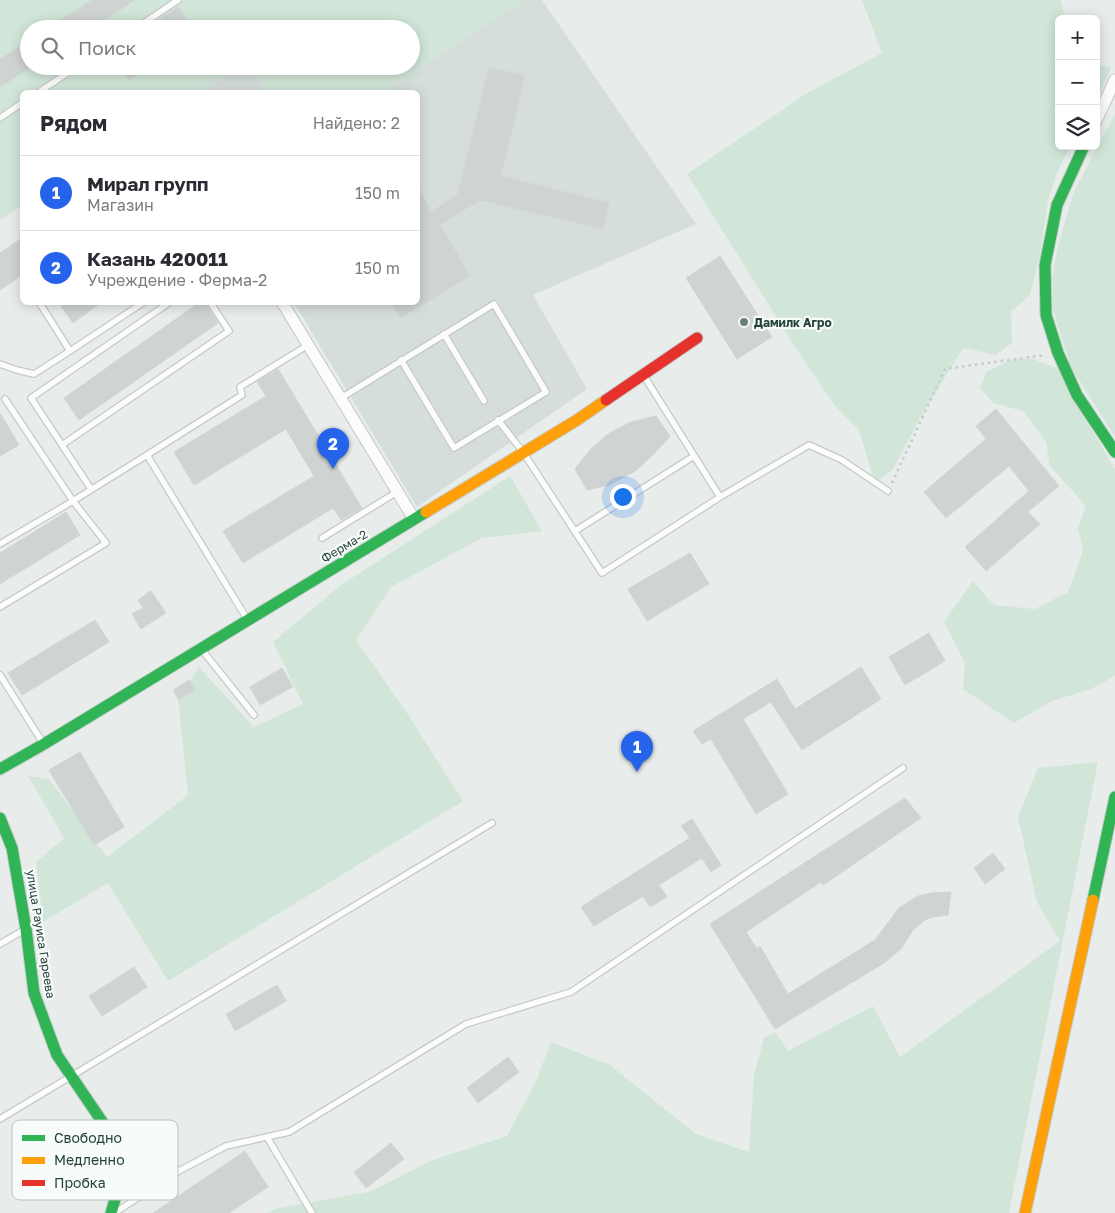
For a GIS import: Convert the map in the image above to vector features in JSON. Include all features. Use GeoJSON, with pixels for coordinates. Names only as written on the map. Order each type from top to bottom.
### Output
{"type":"FeatureCollection","features":[{"type":"Feature","properties":{"kind":"street"},"geometry":{"type":"LineString","coordinates":[[1100,112],[1115,80]]}},
{"type":"Feature","properties":{"kind":"street"},"geometry":{"type":"LineString","coordinates":[[1082,150],[1057,205],[1045,265],[1046,315],[1058,353],[1078,395],[1115,452]]}},
{"type":"Feature","properties":{"kind":"street"},"geometry":{"type":"LineString","coordinates":[[284,305],[414,519]]}},
{"type":"Feature","properties":{"kind":"street","name":"Ферма-2"},"geometry":{"type":"LineString","coordinates":[[0,770],[576,420],[697,338]]}},
{"type":"Feature","properties":{"kind":"street"},"geometry":{"type":"LineString","coordinates":[[1025,1213],[1115,797]]}},
{"type":"Feature","properties":{"kind":"street","name":"улица Рауиса Гареева"},"geometry":{"type":"LineString","coordinates":[[0,818],[12,848],[26,929],[34,993],[57,1055],[101,1120]]}},
{"type":"Feature","properties":{"kind":"street"},"geometry":{"type":"LineString","coordinates":[[110,1213],[114,1200]]}},
{"type":"Feature","properties":{"kind":"lane"},"geometry":{"type":"LineString","coordinates":[[148,20],[178,0]]}},
{"type":"Feature","properties":{"kind":"lane"},"geometry":{"type":"LineString","coordinates":[[42,90],[64,75]]}},
{"type":"Feature","properties":{"kind":"lane"},"geometry":{"type":"LineString","coordinates":[[0,118],[20,104]]}},
{"type":"Feature","properties":{"kind":"lane"},"geometry":{"type":"LineString","coordinates":[[341,398],[401,360],[494,304],[546,392],[454,448],[401,360]]}},
{"type":"Feature","properties":{"kind":"lane"},"geometry":{"type":"LineString","coordinates":[[41,305],[70,351]]}},
{"type":"Feature","properties":{"kind":"lane"},"geometry":{"type":"LineString","coordinates":[[0,364],[34,374],[139,305]]}},
{"type":"Feature","properties":{"kind":"lane"},"geometry":{"type":"LineString","coordinates":[[91,490],[31,398],[166,305]]}},
{"type":"Feature","properties":{"kind":"lane"},"geometry":{"type":"LineString","coordinates":[[62,445],[229,331],[212,305]]}},
{"type":"Feature","properties":{"kind":"lane"},"geometry":{"type":"LineString","coordinates":[[444,334],[484,400]]}},
{"type":"Feature","properties":{"kind":"lane"},"geometry":{"type":"LineString","coordinates":[[0,544],[91,490],[242,395],[240,387],[308,345]]}},
{"type":"Feature","properties":{"kind":"lane"},"geometry":{"type":"LineString","coordinates":[[643,375],[720,497]]}},
{"type":"Feature","properties":{"kind":"lane"},"geometry":{"type":"LineString","coordinates":[[0,607],[106,543],[73,500],[5,398]]}},
{"type":"Feature","properties":{"kind":"lane"},"geometry":{"type":"LineString","coordinates":[[498,420],[523,452],[602,572],[720,497],[809,445],[842,460],[888,491]]}},
{"type":"Feature","properties":{"kind":"lane"},"geometry":{"type":"LineString","coordinates":[[147,455],[248,620]]}},
{"type":"Feature","properties":{"kind":"lane"},"geometry":{"type":"LineString","coordinates":[[575,531],[694,456]]}},
{"type":"Feature","properties":{"kind":"lane"},"geometry":{"type":"LineString","coordinates":[[322,538],[398,492]]}},
{"type":"Feature","properties":{"kind":"lane"},"geometry":{"type":"LineString","coordinates":[[201,648],[254,715]]}},
{"type":"Feature","properties":{"kind":"lane"},"geometry":{"type":"LineString","coordinates":[[0,675],[44,744]]}},
{"type":"Feature","properties":{"kind":"lane"},"geometry":{"type":"LineString","coordinates":[[178,1171],[226,1146],[289,1132],[466,1024],[570,992],[903,768]]}},
{"type":"Feature","properties":{"kind":"lane"},"geometry":{"type":"LineString","coordinates":[[0,1119],[492,823]]}},
{"type":"Feature","properties":{"kind":"lane"},"geometry":{"type":"LineString","coordinates":[[0,944],[26,929]]}},
{"type":"Feature","properties":{"kind":"lane"},"geometry":{"type":"LineString","coordinates":[[266,1137],[312,1213]]}},
{"type":"Feature","properties":{"kind":"lane"},"geometry":{"type":"LineString","coordinates":[[114,1213],[134,1200]]}},
{"type":"Feature","properties":{"kind":"path"},"geometry":{"type":"LineString","coordinates":[[888,491],[945,369],[1058,353]]}},
{"type":"Feature","properties":{"kind":"shaded area"},"geometry":{"type":"Polygon","coordinates":[[[524,0],[542,0],[696,224],[533,295],[587,389],[417,507],[295,305],[420,305],[420,90],[386,90],[409,75],[420,75],[420,68],[524,0]]]}},
{"type":"Feature","properties":{"kind":"shaded area"},"geometry":{"type":"Polygon","coordinates":[[[227,75],[257,75],[267,90],[202,90],[227,75]]]}},
{"type":"Feature","properties":{"kind":"green space"},"geometry":{"type":"Polygon","coordinates":[[[0,0],[524,0],[420,68],[420,20],[20,20],[20,75],[227,75],[202,90],[20,90],[20,206],[0,220],[0,0]]]}},
{"type":"Feature","properties":{"kind":"green space"},"geometry":{"type":"Polygon","coordinates":[[[862,0],[1061,0],[1064,15],[1055,15],[1055,150],[1068,150],[1057,173],[1048,201],[1040,255],[1030,295],[1011,312],[1012,343],[996,355],[963,348],[923,413],[893,469],[875,483],[859,430],[835,406],[790,339],[687,174],[807,93],[882,53],[862,0]]]}},
{"type":"Feature","properties":{"kind":"green space"},"geometry":{"type":"Polygon","coordinates":[[[1100,65],[1111,68],[1100,94],[1100,65]]]}},
{"type":"Feature","properties":{"kind":"green space"},"geometry":{"type":"Polygon","coordinates":[[[257,75],[409,75],[386,90],[267,90],[257,75]]]}},
{"type":"Feature","properties":{"kind":"green space"},"geometry":{"type":"Polygon","coordinates":[[[1115,114],[1115,437],[1071,367],[1053,310],[1052,278],[1058,246],[1074,191],[1096,150],[1100,150],[1100,142],[1115,114]]]}},
{"type":"Feature","properties":{"kind":"green space"},"geometry":{"type":"Polygon","coordinates":[[[1014,359],[1033,359],[1059,369],[1115,469],[1115,676],[1091,689],[1052,701],[1014,723],[963,689],[965,663],[944,622],[973,581],[994,605],[1035,609],[1068,592],[1083,551],[1078,528],[1086,506],[1050,466],[1046,442],[1023,411],[993,403],[980,388],[986,372],[1014,359]]]}},
{"type":"Feature","properties":{"kind":"green space"},"geometry":{"type":"Polygon","coordinates":[[[510,476],[542,531],[482,538],[391,587],[356,640],[409,716],[463,801],[168,981],[108,883],[43,922],[36,862],[64,838],[28,776],[49,779],[107,857],[188,795],[178,699],[199,667],[254,727],[303,704],[273,642],[341,585],[510,476]]]}},
{"type":"Feature","properties":{"kind":"green space"},"geometry":{"type":"Polygon","coordinates":[[[1098,762],[1009,1213],[267,1213],[274,1209],[372,1191],[430,1161],[507,1136],[536,1081],[551,1042],[610,1065],[696,1134],[749,1152],[754,1074],[764,1038],[775,1032],[788,1051],[873,1006],[900,1057],[1060,941],[1037,902],[1018,817],[1038,768],[1098,762]]]}},
{"type":"Feature","properties":{"kind":"building"},"geometry":{"type":"Polygon","coordinates":[[[92,0],[135,0],[104,20],[61,20],[92,0]]]}},
{"type":"Feature","properties":{"kind":"building"},"geometry":{"type":"Polygon","coordinates":[[[178,7],[186,20],[158,20],[178,7]]]}},
{"type":"Feature","properties":{"kind":"building"},"geometry":{"type":"Polygon","coordinates":[[[20,47],[20,74],[0,87],[0,59],[20,47]]]}},
{"type":"Feature","properties":{"kind":"building"},"geometry":{"type":"Polygon","coordinates":[[[489,67],[525,76],[501,176],[609,203],[603,229],[480,200],[440,225],[470,276],[400,318],[393,305],[420,305],[420,192],[431,212],[458,194],[489,67]]]}},
{"type":"Feature","properties":{"kind":"building"},"geometry":{"type":"Polygon","coordinates":[[[126,75],[136,75],[129,80],[126,75]]]}},
{"type":"Feature","properties":{"kind":"building"},"geometry":{"type":"Polygon","coordinates":[[[20,239],[20,276],[0,290],[0,253],[20,239]]]}},
{"type":"Feature","properties":{"kind":"building"},"geometry":{"type":"Polygon","coordinates":[[[720,256],[772,337],[737,359],[686,278],[720,256]]]}},
{"type":"Feature","properties":{"kind":"building"},"geometry":{"type":"Polygon","coordinates":[[[60,305],[98,305],[73,323],[60,305]]]}},
{"type":"Feature","properties":{"kind":"building"},"geometry":{"type":"Polygon","coordinates":[[[196,305],[206,305],[218,323],[79,420],[64,398],[196,305]]]}},
{"type":"Feature","properties":{"kind":"building"},"geometry":{"type":"Polygon","coordinates":[[[278,369],[362,508],[341,520],[333,508],[243,563],[223,531],[314,476],[286,429],[194,485],[174,452],[266,396],[257,382],[278,369]]]}},
{"type":"Feature","properties":{"kind":"building"},"geometry":{"type":"Polygon","coordinates":[[[996,409],[1059,486],[1028,512],[1040,524],[986,571],[965,547],[1029,491],[1009,466],[946,518],[924,492],[986,439],[976,426],[996,409]]]}},
{"type":"Feature","properties":{"kind":"building"},"geometry":{"type":"Polygon","coordinates":[[[0,413],[19,445],[0,456],[0,413]]]}},
{"type":"Feature","properties":{"kind":"building"},"geometry":{"type":"Polygon","coordinates":[[[656,416],[670,436],[653,455],[635,471],[610,485],[587,490],[575,469],[590,450],[608,434],[631,422],[656,416]]]}},
{"type":"Feature","properties":{"kind":"building"},"geometry":{"type":"Polygon","coordinates":[[[66,512],[80,535],[0,584],[0,553],[66,512]]]}},
{"type":"Feature","properties":{"kind":"building"},"geometry":{"type":"Polygon","coordinates":[[[690,553],[709,584],[647,621],[628,589],[690,553]]]}},
{"type":"Feature","properties":{"kind":"building"},"geometry":{"type":"Polygon","coordinates":[[[151,591],[166,613],[141,629],[132,614],[143,608],[138,600],[151,591]]]}},
{"type":"Feature","properties":{"kind":"building"},"geometry":{"type":"Polygon","coordinates":[[[95,620],[109,642],[22,695],[8,673],[95,620]]]}},
{"type":"Feature","properties":{"kind":"building"},"geometry":{"type":"Polygon","coordinates":[[[929,633],[945,661],[905,685],[889,657],[929,633]]]}},
{"type":"Feature","properties":{"kind":"building"},"geometry":{"type":"Polygon","coordinates":[[[861,667],[881,699],[802,750],[771,702],[743,719],[788,794],[756,814],[711,739],[702,744],[693,731],[777,679],[795,709],[861,667]]]}},
{"type":"Feature","properties":{"kind":"building"},"geometry":{"type":"Polygon","coordinates":[[[282,668],[293,687],[260,705],[250,687],[282,668]]]}},
{"type":"Feature","properties":{"kind":"building"},"geometry":{"type":"Polygon","coordinates":[[[189,680],[195,690],[179,700],[173,690],[189,680]]]}},
{"type":"Feature","properties":{"kind":"building"},"geometry":{"type":"Polygon","coordinates":[[[80,752],[124,827],[94,845],[49,770],[80,752]]]}},
{"type":"Feature","properties":{"kind":"building"},"geometry":{"type":"Polygon","coordinates":[[[905,798],[921,818],[823,885],[821,882],[746,932],[757,949],[760,946],[788,994],[875,940],[899,908],[918,896],[951,892],[948,915],[925,920],[913,930],[901,949],[884,963],[775,1029],[710,924],[905,798]]]}},
{"type":"Feature","properties":{"kind":"building"},"geometry":{"type":"Polygon","coordinates":[[[692,819],[721,865],[711,872],[702,858],[659,885],[667,897],[650,907],[643,896],[594,926],[581,907],[690,838],[681,826],[692,819]]]}},
{"type":"Feature","properties":{"kind":"building"},"geometry":{"type":"Polygon","coordinates":[[[993,853],[1005,869],[985,884],[974,868],[993,853]]]}},
{"type":"Feature","properties":{"kind":"building"},"geometry":{"type":"Polygon","coordinates":[[[134,967],[147,987],[102,1016],[89,996],[134,967]]]}},
{"type":"Feature","properties":{"kind":"building"},"geometry":{"type":"Polygon","coordinates":[[[277,985],[286,1001],[235,1031],[226,1014],[277,985]]]}},
{"type":"Feature","properties":{"kind":"building"},"geometry":{"type":"Polygon","coordinates":[[[508,1057],[519,1072],[478,1103],[467,1088],[508,1057]]]}},
{"type":"Feature","properties":{"kind":"building"},"geometry":{"type":"Polygon","coordinates":[[[391,1143],[404,1159],[366,1188],[354,1172],[391,1143]]]}},
{"type":"Feature","properties":{"kind":"building"},"geometry":{"type":"Polygon","coordinates":[[[245,1151],[268,1187],[229,1213],[153,1213],[172,1200],[178,1200],[178,1196],[245,1151]]]}},
{"type":"Feature","properties":{"kind":"traffic: fast"},"geometry":{"type":"LineString","coordinates":[[1082,150],[1057,205],[1045,265],[1046,315],[1058,353],[1077,395],[1115,452]]}},
{"type":"Feature","properties":{"kind":"traffic: fast"},"geometry":{"type":"LineString","coordinates":[[0,769],[426,512]]}},
{"type":"Feature","properties":{"kind":"traffic: fast"},"geometry":{"type":"LineString","coordinates":[[1093,900],[1115,797]]}},
{"type":"Feature","properties":{"kind":"traffic: fast"},"geometry":{"type":"LineString","coordinates":[[0,818],[12,848],[26,929],[34,993],[57,1055],[101,1120]]}},
{"type":"Feature","properties":{"kind":"traffic: fast"},"geometry":{"type":"LineString","coordinates":[[111,1213],[115,1200]]}},
{"type":"Feature","properties":{"kind":"traffic: slow"},"geometry":{"type":"LineString","coordinates":[[426,512],[577,420],[606,400]]}},
{"type":"Feature","properties":{"kind":"traffic: slow"},"geometry":{"type":"LineString","coordinates":[[1025,1213],[1093,900]]}},
{"type":"Feature","properties":{"kind":"traffic: jam"},"geometry":{"type":"LineString","coordinates":[[606,400],[697,338]]}},
{"type":"Feature","properties":{"kind":"place","name":"Дамилк Агро"},"geometry":{"type":"Point","coordinates":[744,322]}},
{"type":"Feature","properties":{"kind":"place","name":"Казань 420011"},"geometry":{"type":"Point","coordinates":[333,469]}},
{"type":"Feature","properties":{"kind":"place","name":"Мирал групп"},"geometry":{"type":"Point","coordinates":[637,772]}}]}
